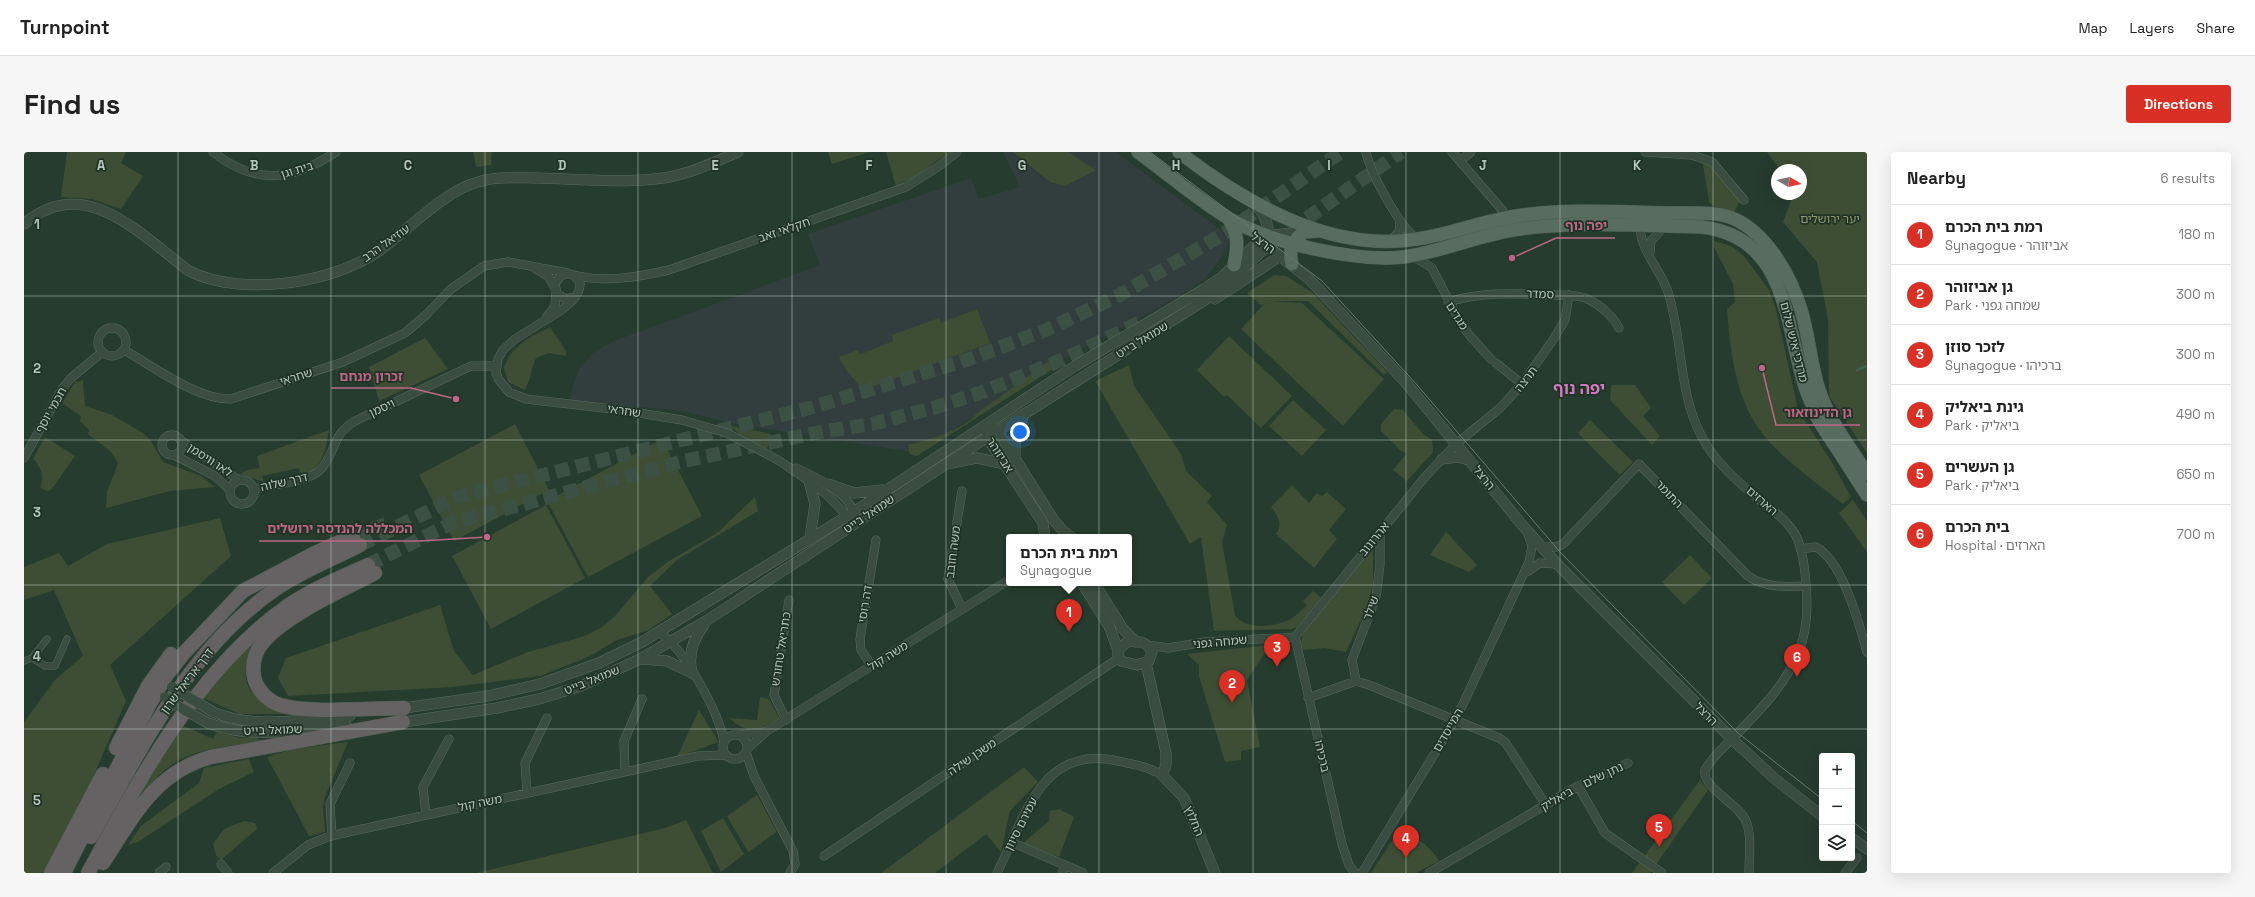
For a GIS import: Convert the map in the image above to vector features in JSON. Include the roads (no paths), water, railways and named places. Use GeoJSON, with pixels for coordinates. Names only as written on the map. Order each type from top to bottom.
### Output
{"type":"FeatureCollection","features":[{"type":"Feature","properties":{"kind":"highway","name":"דרך אריאל שרון"},"geometry":{"type":"LineString","coordinates":[[72,873],[162,713],[177,690],[211,648],[252,607],[277,588],[357,540],[315,553],[243,591]]}},
{"type":"Feature","properties":{"kind":"highway","name":"דרך אריאל שרון"},"geometry":{"type":"LineString","coordinates":[[88,873],[125,805],[176,725],[224,664],[247,640],[290,605],[322,586],[371,569],[292,619],[264,640],[256,655],[254,664],[255,680],[266,697],[281,705],[302,708],[404,708]]}},
{"type":"Feature","properties":{"kind":"highway"},"geometry":{"type":"LineString","coordinates":[[58,873],[113,773],[165,690],[184,653],[243,591]]}},
{"type":"Feature","properties":{"kind":"highway"},"geometry":{"type":"LineString","coordinates":[[51,873],[139,703],[158,670],[204,620],[224,603],[243,591]]}},
{"type":"Feature","properties":{"kind":"highway"},"geometry":{"type":"LineString","coordinates":[[96,873],[151,794],[170,776],[188,765],[211,757],[404,722]]}},
{"type":"Feature","properties":{"kind":"highway"},"geometry":{"type":"LineString","coordinates":[[64,873],[113,773]]}},
{"type":"Feature","properties":{"kind":"main road"},"geometry":{"type":"LineString","coordinates":[[1138,152],[1228,218],[1265,240],[1288,250],[1312,248],[1373,257],[1412,256],[1496,233],[1526,228],[1564,225],[1664,226]]}},
{"type":"Feature","properties":{"kind":"main road"},"geometry":{"type":"LineString","coordinates":[[1179,152],[1256,205],[1282,216],[1327,231],[1367,241],[1417,239],[1506,217],[1567,211],[1652,213]]}},
{"type":"Feature","properties":{"kind":"main road","name":"מרדכי איש שלום"},"geometry":{"type":"LineString","coordinates":[[1652,213],[1710,214],[1738,221],[1763,242],[1777,258],[1787,276],[1802,313],[1819,390],[1826,408],[1867,474]]}},
{"type":"Feature","properties":{"kind":"main road"},"geometry":{"type":"LineString","coordinates":[[1228,218],[1235,229],[1237,238],[1234,265]]}},
{"type":"Feature","properties":{"kind":"main road","name":"מרדכי איש שלום"},"geometry":{"type":"LineString","coordinates":[[1664,226],[1716,228],[1738,237],[1754,249],[1778,284],[1788,311],[1805,386],[1817,418],[1867,495]]}},
{"type":"Feature","properties":{"kind":"main road"},"geometry":{"type":"LineString","coordinates":[[1288,250],[1304,232],[1327,231]]}},
{"type":"Feature","properties":{"kind":"main road"},"geometry":{"type":"LineString","coordinates":[[1288,250],[1292,264]]}},
{"type":"Feature","properties":{"kind":"street","name":"בית וגן"},"geometry":{"type":"LineString","coordinates":[[213,152],[234,167],[258,175],[272,177],[285,175],[314,166],[336,152]]}},
{"type":"Feature","properties":{"kind":"street","name":"עוזיאל הרב"},"geometry":{"type":"LineString","coordinates":[[24,224],[42,211],[57,205],[70,203],[90,205],[114,216],[188,271],[200,277],[221,283],[292,282],[322,276],[359,262],[378,252],[456,192],[478,181],[505,178],[657,179],[685,173],[738,152]]}},
{"type":"Feature","properties":{"kind":"street","name":"חקלאי זאב"},"geometry":{"type":"LineString","coordinates":[[599,279],[668,270],[906,187],[938,167],[957,152]]}},
{"type":"Feature","properties":{"kind":"street"},"geometry":{"type":"LineString","coordinates":[[1366,152],[1369,166],[1400,221],[1406,230],[1417,239]]}},
{"type":"Feature","properties":{"kind":"street"},"geometry":{"type":"LineString","coordinates":[[1452,152],[1506,217],[1496,233]]}},
{"type":"Feature","properties":{"kind":"street"},"geometry":{"type":"LineString","coordinates":[[1460,161],[1471,152]]}},
{"type":"Feature","properties":{"kind":"street"},"geometry":{"type":"LineString","coordinates":[[1645,152],[1692,155],[1712,162],[1744,200]]}},
{"type":"Feature","properties":{"kind":"street"},"geometry":{"type":"LineString","coordinates":[[1256,205],[1266,218],[1265,240],[1304,232]]}},
{"type":"Feature","properties":{"kind":"street"},"geometry":{"type":"LineString","coordinates":[[1640,226],[1644,216],[1652,213]]}},
{"type":"Feature","properties":{"kind":"street"},"geometry":{"type":"LineString","coordinates":[[1390,241],[1399,232],[1400,221]]}},
{"type":"Feature","properties":{"kind":"street","name":"הארזים"},"geometry":{"type":"LineString","coordinates":[[1640,226],[1642,239],[1668,290],[1689,400],[1702,438],[1717,459],[1733,476],[1787,522],[1797,538],[1800,549],[1806,586],[1806,615],[1804,633],[1795,660],[1769,701],[1708,765],[1704,774],[1709,783],[1739,812],[1746,821],[1749,873]]}},
{"type":"Feature","properties":{"kind":"street"},"geometry":{"type":"LineString","coordinates":[[1650,256],[1651,241],[1664,226]]}},
{"type":"Feature","properties":{"kind":"street","name":"הרצל"},"geometry":{"type":"LineString","coordinates":[[1265,240],[1288,250]]}},
{"type":"Feature","properties":{"kind":"street","name":"שמואל בייט"},"geometry":{"type":"LineString","coordinates":[[165,690],[232,719],[264,722],[350,716],[488,696],[540,684],[599,663],[659,632],[850,514],[1075,366],[1204,289],[1265,240]]}},
{"type":"Feature","properties":{"kind":"street","name":"שמואל בייט"},"geometry":{"type":"LineString","coordinates":[[165,690],[176,705],[208,723],[226,729],[256,733],[404,722],[498,708],[538,699],[581,686],[640,659],[706,621],[997,430],[1175,319],[1230,282],[1265,240]]}},
{"type":"Feature","properties":{"kind":"street"},"geometry":{"type":"LineString","coordinates":[[1432,268],[1432,257],[1440,248]]}},
{"type":"Feature","properties":{"kind":"street"},"geometry":{"type":"LineString","coordinates":[[1175,319],[1228,292],[1288,250]]}},
{"type":"Feature","properties":{"kind":"street"},"geometry":{"type":"LineString","coordinates":[[1412,256],[1432,268]]}},
{"type":"Feature","properties":{"kind":"street","name":"שחראי"},"geometry":{"type":"LineString","coordinates":[[124,350],[180,382],[205,394],[224,399],[241,397],[343,362],[405,333],[426,315],[451,288],[484,266],[499,262],[520,264],[599,279]]}},
{"type":"Feature","properties":{"kind":"street","name":"שחראי"},"geometry":{"type":"LineString","coordinates":[[520,264],[543,272],[552,281],[556,290]]}},
{"type":"Feature","properties":{"kind":"street","name":"הרצל"},"geometry":{"type":"LineString","coordinates":[[1292,264],[1319,289],[1410,388],[1523,526],[1557,564],[1732,739],[1775,779],[1819,814]]}},
{"type":"Feature","properties":{"kind":"street","name":"מגדים"},"geometry":{"type":"LineString","coordinates":[[1432,268],[1448,302],[1470,337],[1494,361],[1520,382]]}},
{"type":"Feature","properties":{"kind":"street"},"geometry":{"type":"LineString","coordinates":[[541,323],[555,306],[556,290],[557,279],[571,274],[580,283],[576,295],[566,299],[560,297],[556,290]]}},
{"type":"Feature","properties":{"kind":"street"},"geometry":{"type":"LineString","coordinates":[[496,366],[508,345],[564,308],[587,285],[599,279]]}},
{"type":"Feature","properties":{"kind":"street","name":"סמדר"},"geometry":{"type":"LineString","coordinates":[[1448,302],[1486,295],[1513,293],[1569,295],[1590,300],[1613,317],[1619,328]]}},
{"type":"Feature","properties":{"kind":"street","name":"תרצה"},"geometry":{"type":"LineString","coordinates":[[1456,444],[1500,408],[1553,340],[1565,320],[1569,295]]}},
{"type":"Feature","properties":{"kind":"street"},"geometry":{"type":"LineString","coordinates":[[110,328],[115,328],[123,332],[127,341],[124,350],[121,353],[112,356],[102,352],[99,348],[98,338],[102,332],[110,328]]}},
{"type":"Feature","properties":{"kind":"street","name":"חכמי יוסף"},"geometry":{"type":"LineString","coordinates":[[24,458],[62,389],[70,378],[102,352]]}},
{"type":"Feature","properties":{"kind":"street","name":"ויסמן"},"geometry":{"type":"LineString","coordinates":[[313,475],[325,463],[341,431],[355,421],[471,366],[496,366]]}},
{"type":"Feature","properties":{"kind":"street","name":"שחראי"},"geometry":{"type":"LineString","coordinates":[[496,366],[496,373],[503,386],[517,396],[621,410],[698,423],[727,433],[828,484],[856,523]]}},
{"type":"Feature","properties":{"kind":"street"},"geometry":{"type":"LineString","coordinates":[[1015,460],[1015,438],[1024,413]]}},
{"type":"Feature","properties":{"kind":"street","name":"אביזוהר"},"geometry":{"type":"LineString","coordinates":[[986,424],[997,430],[1015,460],[1062,530],[1068,534]]}},
{"type":"Feature","properties":{"kind":"street","name":"אביזוהר"},"geometry":{"type":"LineString","coordinates":[[986,424],[987,437],[1044,523],[1045,534]]}},
{"type":"Feature","properties":{"kind":"street"},"geometry":{"type":"LineString","coordinates":[[171,436],[180,440],[180,449],[174,455],[165,452],[162,447],[163,440],[171,436]]}},
{"type":"Feature","properties":{"kind":"street","name":"לאו וויסמן"},"geometry":{"type":"LineString","coordinates":[[180,440],[239,480]]}},
{"type":"Feature","properties":{"kind":"street","name":"אהרונוב"},"geometry":{"type":"LineString","coordinates":[[1295,637],[1380,532],[1456,444]]}},
{"type":"Feature","properties":{"kind":"street","name":"לאו וויסמן"},"geometry":{"type":"LineString","coordinates":[[174,455],[215,476],[230,490]]}},
{"type":"Feature","properties":{"kind":"street"},"geometry":{"type":"LineString","coordinates":[[1442,459],[1458,457],[1469,460]]}},
{"type":"Feature","properties":{"kind":"street"},"geometry":{"type":"LineString","coordinates":[[940,467],[977,458],[1005,464]]}},
{"type":"Feature","properties":{"kind":"street","name":"שחראי"},"geometry":{"type":"LineString","coordinates":[[778,460],[810,481],[850,514]]}},
{"type":"Feature","properties":{"kind":"street","name":"התומר"},"geometry":{"type":"LineString","coordinates":[[1542,547],[1556,547],[1563,544],[1639,464],[1748,576],[1755,581],[1772,585],[1806,586]]}},
{"type":"Feature","properties":{"kind":"street","name":"דרך שלוה"},"geometry":{"type":"LineString","coordinates":[[254,489],[313,475]]}},
{"type":"Feature","properties":{"kind":"street"},"geometry":{"type":"LineString","coordinates":[[239,480],[250,482],[254,489],[252,500],[242,505],[232,500],[230,490],[233,484],[239,480]]}},
{"type":"Feature","properties":{"kind":"street"},"geometry":{"type":"LineString","coordinates":[[810,481],[815,504],[810,538]]}},
{"type":"Feature","properties":{"kind":"street"},"geometry":{"type":"LineString","coordinates":[[828,484],[854,493],[870,493],[886,489]]}},
{"type":"Feature","properties":{"kind":"street","name":"משה חובב"},"geometry":{"type":"LineString","coordinates":[[962,491],[948,579],[962,609]]}},
{"type":"Feature","properties":{"kind":"street","name":"המייסדים"},"geometry":{"type":"LineString","coordinates":[[1362,873],[1455,720],[1521,581],[1529,562],[1532,549],[1531,542],[1523,526]]}},
{"type":"Feature","properties":{"kind":"street","name":"אביזוהר"},"geometry":{"type":"LineString","coordinates":[[1049,534],[1054,530],[1062,530]]}},
{"type":"Feature","properties":{"kind":"street","name":"שילר"},"geometry":{"type":"LineString","coordinates":[[1356,681],[1352,660],[1376,597],[1380,565],[1380,532]]}},
{"type":"Feature","properties":{"kind":"street","name":"דה רוסי"},"geometry":{"type":"LineString","coordinates":[[872,666],[861,650],[860,639],[876,540]]}},
{"type":"Feature","properties":{"kind":"street"},"geometry":{"type":"LineString","coordinates":[[1800,549],[1809,547],[1820,550],[1832,565],[1853,604],[1867,652]]}},
{"type":"Feature","properties":{"kind":"street","name":"המייסדים"},"geometry":{"type":"LineString","coordinates":[[1521,581],[1528,571],[1536,564],[1544,562],[1557,564]]}},
{"type":"Feature","properties":{"kind":"street","name":"משה קול"},"geometry":{"type":"LineString","coordinates":[[747,751],[767,731],[1006,582]]}},
{"type":"Feature","properties":{"kind":"street"},"geometry":{"type":"LineString","coordinates":[[1084,586],[1114,635],[1119,654],[1130,664],[1149,659]]}},
{"type":"Feature","properties":{"kind":"street"},"geometry":{"type":"LineString","coordinates":[[1096,586],[1123,629],[1136,642]]}},
{"type":"Feature","properties":{"kind":"street","name":"כתריאל טחורש"},"geometry":{"type":"LineString","coordinates":[[786,720],[774,695],[789,600]]}},
{"type":"Feature","properties":{"kind":"street"},"geometry":{"type":"LineString","coordinates":[[692,673],[690,656],[692,648],[696,636],[706,621]]}},
{"type":"Feature","properties":{"kind":"street"},"geometry":{"type":"LineString","coordinates":[[659,632],[671,642],[692,673],[716,716],[726,755],[736,759],[754,776]]}},
{"type":"Feature","properties":{"kind":"street","name":"שמחה גפני"},"geometry":{"type":"LineString","coordinates":[[1147,645],[1168,648],[1205,642],[1295,637]]}},
{"type":"Feature","properties":{"kind":"street","name":"ברכיהו"},"geometry":{"type":"LineString","coordinates":[[1295,637],[1342,844],[1349,865],[1355,873]]}},
{"type":"Feature","properties":{"kind":"street"},"geometry":{"type":"LineString","coordinates":[[24,661],[32,658],[47,639]]}},
{"type":"Feature","properties":{"kind":"street"},"geometry":{"type":"LineString","coordinates":[[32,658],[45,666],[55,666],[67,639]]}},
{"type":"Feature","properties":{"kind":"street"},"geometry":{"type":"LineString","coordinates":[[1119,654],[1123,644],[1136,642],[1147,645],[1150,649],[1149,659],[1166,753],[1166,765],[1162,774]]}},
{"type":"Feature","properties":{"kind":"street","name":"שמחה גפני"},"geometry":{"type":"LineString","coordinates":[[1149,659],[1168,648]]}},
{"type":"Feature","properties":{"kind":"street","name":"משכן שילה"},"geometry":{"type":"LineString","coordinates":[[824,856],[1119,654]]}},
{"type":"Feature","properties":{"kind":"street"},"geometry":{"type":"LineString","coordinates":[[640,659],[667,661],[692,673]]}},
{"type":"Feature","properties":{"kind":"street"},"geometry":{"type":"LineString","coordinates":[[1308,698],[1356,681],[1499,738],[1505,742],[1546,805]]}},
{"type":"Feature","properties":{"kind":"street"},"geometry":{"type":"LineString","coordinates":[[625,772],[624,741],[642,699]]}},
{"type":"Feature","properties":{"kind":"street"},"geometry":{"type":"LineString","coordinates":[[716,716],[737,735],[746,740],[747,751],[754,776],[793,851],[795,864],[790,873]]}},
{"type":"Feature","properties":{"kind":"street"},"geometry":{"type":"LineString","coordinates":[[527,793],[524,763],[547,718]]}},
{"type":"Feature","properties":{"kind":"street","name":"משה קול"},"geometry":{"type":"LineString","coordinates":[[737,735],[767,731]]}},
{"type":"Feature","properties":{"kind":"street"},"geometry":{"type":"LineString","coordinates":[[723,745],[728,737],[737,735]]}},
{"type":"Feature","properties":{"kind":"street"},"geometry":{"type":"LineString","coordinates":[[426,815],[423,787],[449,739]]}},
{"type":"Feature","properties":{"kind":"street","name":"משה קול"},"geometry":{"type":"LineString","coordinates":[[698,756],[723,745]]}},
{"type":"Feature","properties":{"kind":"street"},"geometry":{"type":"LineString","coordinates":[[736,759],[742,757],[747,751]]}},
{"type":"Feature","properties":{"kind":"street","name":"משה קול"},"geometry":{"type":"LineString","coordinates":[[273,873],[308,845],[332,836],[698,756],[726,755]]}},
{"type":"Feature","properties":{"kind":"street","name":"עמירם סיוון"},"geometry":{"type":"LineString","coordinates":[[996,873],[1031,800],[1048,778],[1067,763],[1088,759],[1112,760],[1138,765],[1162,774]]}},
{"type":"Feature","properties":{"kind":"street"},"geometry":{"type":"LineString","coordinates":[[332,836],[330,804],[350,763]]}},
{"type":"Feature","properties":{"kind":"street","name":"נתן שלם"},"geometry":{"type":"LineString","coordinates":[[1578,786],[1628,763]]}},
{"type":"Feature","properties":{"kind":"street","name":"החלוץ"},"geometry":{"type":"LineString","coordinates":[[1162,774],[1184,798],[1215,873]]}},
{"type":"Feature","properties":{"kind":"street","name":"ביאליק"},"geometry":{"type":"LineString","coordinates":[[1429,873],[1445,866],[1578,786],[1604,833],[1662,873]]}},
{"type":"Feature","properties":{"kind":"street"},"geometry":{"type":"LineString","coordinates":[[1855,840],[1867,849]]}},
{"type":"Feature","properties":{"kind":"street"},"geometry":{"type":"LineString","coordinates":[[1011,842],[1063,869],[1082,873]]}},
{"type":"Feature","properties":{"kind":"street"},"geometry":{"type":"LineString","coordinates":[[1845,873],[1858,858]]}},
{"type":"Feature","properties":{"kind":"street"},"geometry":{"type":"LineString","coordinates":[[221,864],[228,873]]}},
{"type":"Feature","properties":{"kind":"street"},"geometry":{"type":"LineString","coordinates":[[159,873],[166,867]]}},
{"type":"Feature","properties":{"kind":"waterway"},"geometry":{"type":"LineString","coordinates":[[1857,370],[1867,366]]}},
{"type":"Feature","properties":{"kind":"tunnel"},"geometry":{"type":"LineString","coordinates":[[360,545],[460,496],[813,407],[967,360],[1046,330],[1118,296],[1225,233],[1341,152]]}},
{"type":"Feature","properties":{"kind":"tunnel"},"geometry":{"type":"LineString","coordinates":[[1290,230],[1401,152]]}},
{"type":"Feature","properties":{"kind":"tunnel"},"geometry":{"type":"LineString","coordinates":[[368,565],[452,523],[684,461],[820,432],[872,424],[933,408],[980,393],[1064,359],[1145,320]]}},
{"type":"Feature","properties":{"kind":"tunnel"},"geometry":{"type":"LineString","coordinates":[[353,536],[389,523]]}},
{"type":"Feature","properties":{"kind":"tram line"},"geometry":{"type":"LineString","coordinates":[[1150,152],[1322,281],[1418,386],[1560,552],[1738,733],[1819,797]]}},
{"type":"Feature","properties":{"kind":"tram line"},"geometry":{"type":"LineString","coordinates":[[1855,823],[1867,833]]}},
{"type":"Feature","properties":{"kind":"place","name":"יפה נוף"},"geometry":{"type":"Point","coordinates":[1512,258]}},
{"type":"Feature","properties":{"kind":"place","name":"גן הדינוזאור"},"geometry":{"type":"Point","coordinates":[1762,368]}},
{"type":"Feature","properties":{"kind":"place","name":"זכרון מנחם"},"geometry":{"type":"Point","coordinates":[456,399]}},
{"type":"Feature","properties":{"kind":"place","name":"המכללה להנדסה ירושלים"},"geometry":{"type":"Point","coordinates":[487,537]}},
{"type":"Feature","properties":{"kind":"place","name":"רמת בית הכרם"},"geometry":{"type":"Point","coordinates":[1069,632]}},
{"type":"Feature","properties":{"kind":"place","name":"לזכר סוזן"},"geometry":{"type":"Point","coordinates":[1277,667]}},
{"type":"Feature","properties":{"kind":"place","name":"בית הכרם"},"geometry":{"type":"Point","coordinates":[1797,677]}},
{"type":"Feature","properties":{"kind":"place","name":"גן אביזוהר"},"geometry":{"type":"Point","coordinates":[1232,703]}},
{"type":"Feature","properties":{"kind":"place","name":"גן העשרים"},"geometry":{"type":"Point","coordinates":[1659,847]}},
{"type":"Feature","properties":{"kind":"place","name":"גינת ביאליק"},"geometry":{"type":"Point","coordinates":[1406,858]}},
{"type":"Feature","properties":{"kind":"district","name":"יפה נוף"},"geometry":{"type":"Point","coordinates":[1579,388]}},
{"type":"Feature","properties":{"kind":"park label","name":"יער ירושלים"},"geometry":{"type":"Point","coordinates":[1830,219]}}]}
